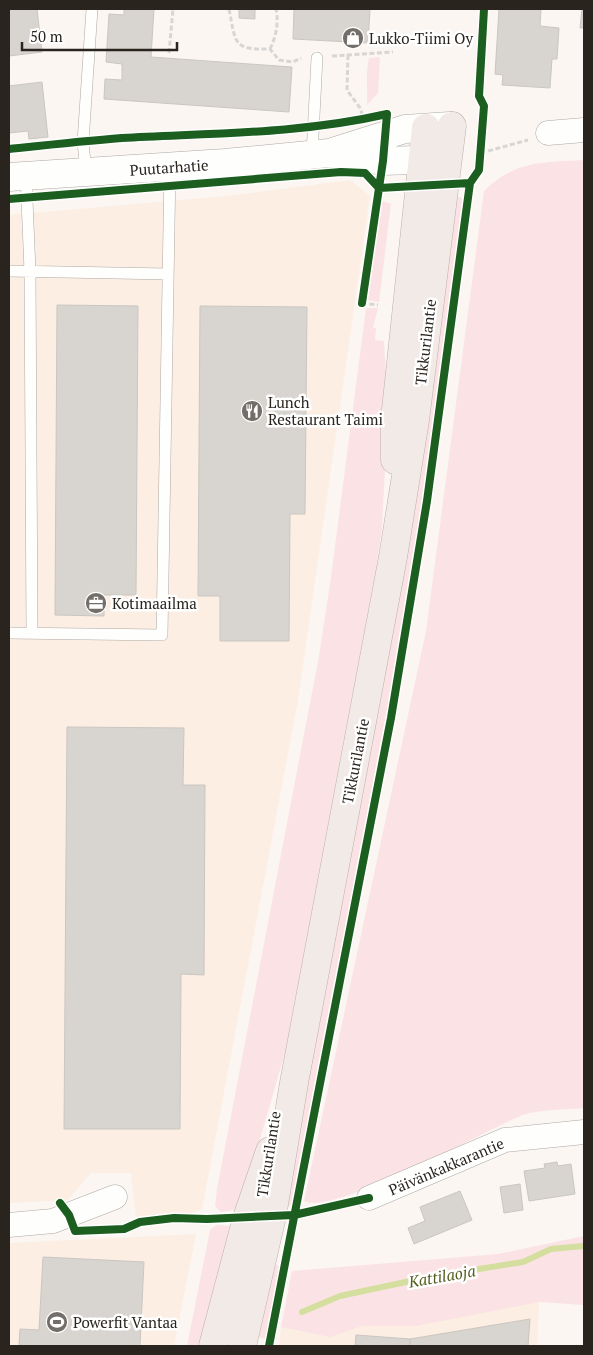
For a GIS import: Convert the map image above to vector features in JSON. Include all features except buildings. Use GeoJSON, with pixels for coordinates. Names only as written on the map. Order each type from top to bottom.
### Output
{"type":"FeatureCollection","features":[{"type":"Feature","properties":{"kind":"main road","name":"Tikkurilantie"},"geometry":{"type":"LineString","coordinates":[[242,1346],[272,1216],[294,1083],[393,557],[415,420],[434,160],[439,127]]}},
{"type":"Feature","properties":{"kind":"main road","name":"Tikkurilantie"},"geometry":{"type":"LineString","coordinates":[[212,1346],[247,1218],[294,1083]]}},
{"type":"Feature","properties":{"kind":"street","name":"Puutarhatie"},"geometry":{"type":"LineString","coordinates":[[18,176],[170,168],[321,154],[406,129],[439,127]]}},
{"type":"Feature","properties":{"kind":"street"},"geometry":{"type":"LineString","coordinates":[[548,133],[584,130]]}},
{"type":"Feature","properties":{"kind":"street","name":"Puutarhatie"},"geometry":{"type":"LineString","coordinates":[[321,154],[383,161],[434,160]]}},
{"type":"Feature","properties":{"kind":"street","name":"Päivänkakkarantie"},"geometry":{"type":"LineString","coordinates":[[369,1198],[505,1140],[584,1132]]}},
{"type":"Feature","properties":{"kind":"street"},"geometry":{"type":"LineString","coordinates":[[9,1224],[53,1221],[115,1197]]}},
{"type":"Feature","properties":{"kind":"lane"},"geometry":{"type":"LineString","coordinates":[[86,172],[83,142],[92,9]]}},
{"type":"Feature","properties":{"kind":"lane"},"geometry":{"type":"LineString","coordinates":[[317,58],[321,154]]}},
{"type":"Feature","properties":{"kind":"lane"},"geometry":{"type":"LineString","coordinates":[[9,633],[162,635],[170,168]]}},
{"type":"Feature","properties":{"kind":"lane"},"geometry":{"type":"LineString","coordinates":[[18,176],[30,271],[32,633]]}},
{"type":"Feature","properties":{"kind":"lane"},"geometry":{"type":"LineString","coordinates":[[9,271],[168,274]]}},
{"type":"Feature","properties":{"kind":"path"},"geometry":{"type":"LineString","coordinates":[[169,53],[174,9]]}},
{"type":"Feature","properties":{"kind":"path"},"geometry":{"type":"LineString","coordinates":[[229,9],[238,44],[249,49],[270,49]]}},
{"type":"Feature","properties":{"kind":"path"},"geometry":{"type":"LineString","coordinates":[[270,49],[274,41],[278,16],[276,9]]}},
{"type":"Feature","properties":{"kind":"path"},"geometry":{"type":"LineString","coordinates":[[270,49],[279,60],[293,62],[300,58],[393,52]]}},
{"type":"Feature","properties":{"kind":"path"},"geometry":{"type":"LineString","coordinates":[[348,55],[347,90],[360,108],[365,119]]}},
{"type":"Feature","properties":{"kind":"path"},"geometry":{"type":"LineString","coordinates":[[481,144],[480,158],[548,133]]}},
{"type":"Feature","properties":{"kind":"path"},"geometry":{"type":"LineString","coordinates":[[362,300],[378,305]]}},
{"type":"Feature","properties":{"kind":"shaded area"},"geometry":{"type":"Polygon","coordinates":[[[380,57],[378,93],[367,105],[369,58],[380,57]]]}},
{"type":"Feature","properties":{"kind":"shaded area"},"geometry":{"type":"Polygon","coordinates":[[[584,160],[584,1108],[523,1115],[377,1184],[346,1196],[321,1202],[304,1201],[426,631],[484,191],[506,174],[530,165],[556,161],[584,160]]]}},
{"type":"Feature","properties":{"kind":"shaded area"},"geometry":{"type":"Polygon","coordinates":[[[350,180],[370,196],[298,700],[202,1209],[189,1214],[136,1218],[131,1173],[91,1173],[68,1200],[9,1203],[9,215],[226,196],[350,180]]]}},
{"type":"Feature","properties":{"kind":"shaded area"},"geometry":{"type":"Polygon","coordinates":[[[455,195],[462,198],[464,202],[423,501],[402,630],[294,1198],[289,1207],[282,1208],[390,649],[413,511],[455,195]]]}},
{"type":"Feature","properties":{"kind":"shaded area"},"geometry":{"type":"Polygon","coordinates":[[[383,201],[391,204],[379,302],[367,300],[379,204],[383,201]]]}},
{"type":"Feature","properties":{"kind":"shaded area"},"geometry":{"type":"Polygon","coordinates":[[[366,308],[378,308],[373,328],[376,328],[375,340],[384,341],[388,413],[382,527],[376,569],[286,1049],[240,1209],[221,1212],[215,1206],[217,1189],[319,656],[366,308]]]}},
{"type":"Feature","properties":{"kind":"shaded area"},"geometry":{"type":"Polygon","coordinates":[[[216,1225],[234,1226],[203,1346],[187,1346],[210,1230],[216,1225]]]}},
{"type":"Feature","properties":{"kind":"shaded area"},"geometry":{"type":"Polygon","coordinates":[[[196,1234],[174,1346],[9,1346],[9,1243],[196,1234]]]}},
{"type":"Feature","properties":{"kind":"shaded area"},"geometry":{"type":"Polygon","coordinates":[[[584,1236],[584,1305],[540,1302],[416,1326],[362,1326],[330,1337],[281,1327],[292,1271],[498,1254],[584,1236]]]}},
{"type":"Feature","properties":{"kind":"shaded area"},"geometry":{"type":"Polygon","coordinates":[[[268,1264],[281,1266],[266,1339],[256,1336],[268,1264]]]}},
{"type":"Feature","properties":{"kind":"shaded area"},"geometry":{"type":"Polygon","coordinates":[[[540,1288],[537,1346],[279,1346],[281,1327],[540,1288]]]}},
{"type":"Feature","properties":{"kind":"waterway","name":"Kattilaoja"},"geometry":{"type":"LineString","coordinates":[[302,1312],[340,1296],[429,1277],[523,1262],[551,1249],[584,1246]]}},
{"type":"Feature","properties":{"kind":"cycle path"},"geometry":{"type":"LineString","coordinates":[[269,1346],[391,718],[427,501],[470,183],[479,170],[484,106],[479,96],[484,9]]}},
{"type":"Feature","properties":{"kind":"cycle path"},"geometry":{"type":"LineString","coordinates":[[9,149],[122,138],[288,129],[354,121],[387,114],[383,161],[362,303]]}},
{"type":"Feature","properties":{"kind":"cycle path"},"geometry":{"type":"LineString","coordinates":[[9,199],[341,172],[365,173],[379,188],[470,183]]}},
{"type":"Feature","properties":{"kind":"cycle path"},"geometry":{"type":"LineString","coordinates":[[60,1203],[69,1215],[75,1231],[124,1229],[140,1222],[174,1218],[207,1219],[294,1215],[369,1198]]}},
{"type":"Feature","properties":{"kind":"place","name":"Lukko-Tiimi Oy"},"geometry":{"type":"Point","coordinates":[353,38]}},
{"type":"Feature","properties":{"kind":"place","name":"Lunch Restaurant Taimi"},"geometry":{"type":"Point","coordinates":[252,411]}},
{"type":"Feature","properties":{"kind":"place","name":"Kotimaailma"},"geometry":{"type":"Point","coordinates":[96,603]}},
{"type":"Feature","properties":{"kind":"place","name":"Powerfit Vantaa"},"geometry":{"type":"Point","coordinates":[57,1322]}}]}
